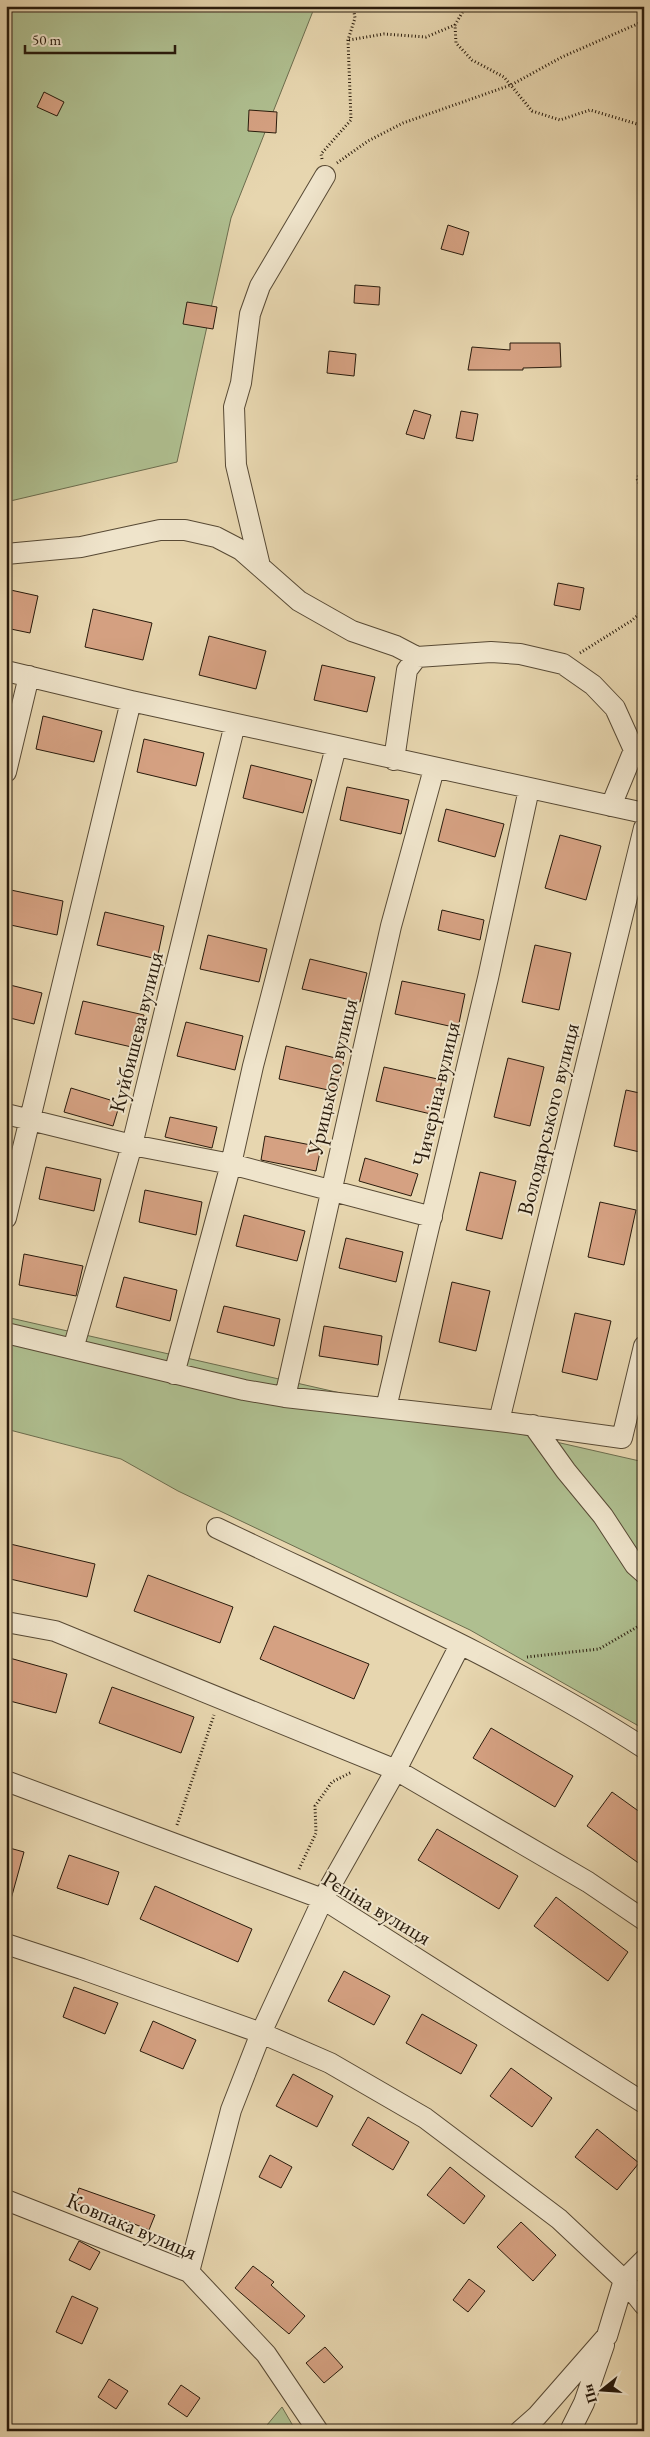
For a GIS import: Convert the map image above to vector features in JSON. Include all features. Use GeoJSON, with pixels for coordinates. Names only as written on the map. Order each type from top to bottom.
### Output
{"type":"FeatureCollection","features":[{"type":"Feature","properties":{"kind":"street"},"geometry":{"type":"LineString","coordinates":[[260,566],[236,466],[234,407],[241,383],[250,314],[260,286],[325,176]]}},
{"type":"Feature","properties":{"kind":"street"},"geometry":{"type":"LineString","coordinates":[[6,554],[81,547],[160,530],[185,530],[216,537],[241,550],[306,605],[352,631],[396,646],[417,657],[491,652],[520,654],[562,664],[593,686],[615,708],[634,750],[611,806]]}},
{"type":"Feature","properties":{"kind":"street"},"geometry":{"type":"LineString","coordinates":[[394,760],[408,670],[417,657]]}},
{"type":"Feature","properties":{"kind":"street"},"geometry":{"type":"LineString","coordinates":[[6,671],[394,760],[644,813]]}},
{"type":"Feature","properties":{"kind":"street"},"geometry":{"type":"LineString","coordinates":[[6,772],[29,676]]}},
{"type":"Feature","properties":{"kind":"street"},"geometry":{"type":"LineString","coordinates":[[6,1218],[131,701]]}},
{"type":"Feature","properties":{"kind":"street","name":"Куйбишева вулиця"},"geometry":{"type":"LineString","coordinates":[[73,1349],[132,1146],[235,724]]}},
{"type":"Feature","properties":{"kind":"street"},"geometry":{"type":"LineString","coordinates":[[174,1374],[231,1164],[253,1066],[336,747]]}},
{"type":"Feature","properties":{"kind":"street","name":"Урицького вулиця"},"geometry":{"type":"LineString","coordinates":[[284,1398],[391,926],[434,768]]}},
{"type":"Feature","properties":{"kind":"street","name":"Чичеріна вулиця"},"geometry":{"type":"LineString","coordinates":[[386,1408],[432,1217],[529,790]]}},
{"type":"Feature","properties":{"kind":"street","name":"Володарського вулиця"},"geometry":{"type":"LineString","coordinates":[[499,1421],[644,828]]}},
{"type":"Feature","properties":{"kind":"street"},"geometry":{"type":"LineString","coordinates":[[6,1114],[132,1146],[231,1164],[432,1217]]}},
{"type":"Feature","properties":{"kind":"street"},"geometry":{"type":"LineString","coordinates":[[6,1333],[174,1374],[284,1398],[533,1425],[622,1438],[644,1346]]}},
{"type":"Feature","properties":{"kind":"street"},"geometry":{"type":"LineString","coordinates":[[533,1425],[566,1471],[603,1516],[635,1565],[644,1573]]}},
{"type":"Feature","properties":{"kind":"street"},"geometry":{"type":"LineString","coordinates":[[217,1528],[460,1645],[598,1719],[644,1748]]}},
{"type":"Feature","properties":{"kind":"street"},"geometry":{"type":"LineString","coordinates":[[6,1622],[55,1631],[388,1767],[588,1882],[644,1920]]}},
{"type":"Feature","properties":{"kind":"street"},"geometry":{"type":"LineString","coordinates":[[189,2272],[231,2110],[261,2033],[323,1899],[388,1767],[460,1645]]}},
{"type":"Feature","properties":{"kind":"street","name":"Рєпіна вулиця"},"geometry":{"type":"LineString","coordinates":[[6,1781],[323,1899],[644,2103]]}},
{"type":"Feature","properties":{"kind":"street"},"geometry":{"type":"LineString","coordinates":[[6,1944],[261,2033],[330,2063],[425,2118],[560,2219],[624,2280],[644,2305]]}},
{"type":"Feature","properties":{"kind":"street","name":"Ковпака вулиця"},"geometry":{"type":"LineString","coordinates":[[6,2200],[189,2272],[266,2354],[318,2431]]}},
{"type":"Feature","properties":{"kind":"street"},"geometry":{"type":"LineString","coordinates":[[570,2431],[584,2403],[624,2280],[644,2260]]}},
{"type":"Feature","properties":{"kind":"street"},"geometry":{"type":"LineString","coordinates":[[520,2431],[537,2416],[607,2336]]}},
{"type":"Feature","properties":{"kind":"path"},"geometry":{"type":"LineString","coordinates":[[325,176],[321,154],[351,120],[348,40],[354,18],[353,6]]}},
{"type":"Feature","properties":{"kind":"path"},"geometry":{"type":"LineString","coordinates":[[466,6],[455,25],[456,43],[472,60],[504,77],[532,111],[560,120],[590,110],[644,126]]}},
{"type":"Feature","properties":{"kind":"path"},"geometry":{"type":"LineString","coordinates":[[325,176],[339,160],[368,141],[404,124],[511,85],[562,57],[644,21]]}},
{"type":"Feature","properties":{"kind":"path"},"geometry":{"type":"LineString","coordinates":[[348,40],[384,34],[426,37],[455,25]]}},
{"type":"Feature","properties":{"kind":"path"},"geometry":{"type":"LineString","coordinates":[[644,463],[637,479],[644,493]]}},
{"type":"Feature","properties":{"kind":"path"},"geometry":{"type":"LineString","coordinates":[[562,664],[631,621],[644,610]]}},
{"type":"Feature","properties":{"kind":"path"},"geometry":{"type":"LineString","coordinates":[[489,1661],[599,1649],[644,1623]]}},
{"type":"Feature","properties":{"kind":"path"},"geometry":{"type":"LineString","coordinates":[[171,1842],[220,1698]]}},
{"type":"Feature","properties":{"kind":"path"},"geometry":{"type":"LineString","coordinates":[[287,1886],[305,1859],[316,1833],[315,1806],[332,1782],[356,1771],[388,1767]]}},
{"type":"Feature","properties":{"kind":"green space"},"geometry":{"type":"Polygon","coordinates":[[[6,6],[315,6],[231,218],[177,462],[6,502],[6,6]]]}},
{"type":"Feature","properties":{"kind":"green space"},"geometry":{"type":"Polygon","coordinates":[[[6,1317],[644,1462],[644,1512],[640,1518],[644,1536],[644,1729],[470,1630],[178,1491],[121,1459],[6,1429],[6,1317]]]}},
{"type":"Feature","properties":{"kind":"green space"},"geometry":{"type":"Polygon","coordinates":[[[282,2407],[296,2431],[262,2431],[282,2407]]]}},
{"type":"Feature","properties":{"kind":"building"},"geometry":{"type":"Polygon","coordinates":[[[44,92],[64,102],[57,116],[37,107],[44,92]]]}},
{"type":"Feature","properties":{"kind":"building"},"geometry":{"type":"Polygon","coordinates":[[[249,110],[277,112],[276,133],[248,131],[249,110]]]}},
{"type":"Feature","properties":{"kind":"building"},"geometry":{"type":"Polygon","coordinates":[[[448,225],[469,232],[463,255],[441,249],[448,225]]]}},
{"type":"Feature","properties":{"kind":"building"},"geometry":{"type":"Polygon","coordinates":[[[355,285],[380,287],[379,305],[354,303],[355,285]]]}},
{"type":"Feature","properties":{"kind":"building"},"geometry":{"type":"Polygon","coordinates":[[[187,302],[217,307],[213,329],[183,324],[187,302]]]}},
{"type":"Feature","properties":{"kind":"building"},"geometry":{"type":"Polygon","coordinates":[[[510,343],[560,343],[561,367],[523,368],[523,370],[468,370],[472,347],[510,350],[510,343]]]}},
{"type":"Feature","properties":{"kind":"building"},"geometry":{"type":"Polygon","coordinates":[[[329,351],[356,354],[354,376],[327,373],[329,351]]]}},
{"type":"Feature","properties":{"kind":"building"},"geometry":{"type":"Polygon","coordinates":[[[414,410],[431,415],[424,439],[406,434],[414,410]]]}},
{"type":"Feature","properties":{"kind":"building"},"geometry":{"type":"Polygon","coordinates":[[[461,411],[478,414],[473,441],[456,438],[461,411]]]}},
{"type":"Feature","properties":{"kind":"building"},"geometry":{"type":"Polygon","coordinates":[[[558,583],[584,588],[580,610],[554,605],[558,583]]]}},
{"type":"Feature","properties":{"kind":"building"},"geometry":{"type":"Polygon","coordinates":[[[6,589],[38,596],[30,633],[6,628],[6,589]]]}},
{"type":"Feature","properties":{"kind":"building"},"geometry":{"type":"Polygon","coordinates":[[[93,609],[152,623],[143,660],[85,647],[93,609]]]}},
{"type":"Feature","properties":{"kind":"building"},"geometry":{"type":"Polygon","coordinates":[[[209,636],[266,651],[256,689],[199,675],[209,636]]]}},
{"type":"Feature","properties":{"kind":"building"},"geometry":{"type":"Polygon","coordinates":[[[322,665],[375,677],[367,712],[314,700],[322,665]]]}},
{"type":"Feature","properties":{"kind":"building"},"geometry":{"type":"Polygon","coordinates":[[[43,716],[102,731],[94,762],[36,749],[43,716]]]}},
{"type":"Feature","properties":{"kind":"building"},"geometry":{"type":"Polygon","coordinates":[[[144,739],[204,753],[196,786],[137,772],[144,739]]]}},
{"type":"Feature","properties":{"kind":"building"},"geometry":{"type":"Polygon","coordinates":[[[251,765],[312,780],[303,813],[243,798],[251,765]]]}},
{"type":"Feature","properties":{"kind":"building"},"geometry":{"type":"Polygon","coordinates":[[[347,787],[409,800],[401,834],[340,820],[347,787]]]}},
{"type":"Feature","properties":{"kind":"building"},"geometry":{"type":"Polygon","coordinates":[[[446,809],[504,824],[495,857],[438,841],[446,809]]]}},
{"type":"Feature","properties":{"kind":"building"},"geometry":{"type":"Polygon","coordinates":[[[560,835],[601,846],[586,900],[545,888],[560,835]]]}},
{"type":"Feature","properties":{"kind":"building"},"geometry":{"type":"Polygon","coordinates":[[[6,889],[63,901],[57,935],[6,924],[6,889]]]}},
{"type":"Feature","properties":{"kind":"building"},"geometry":{"type":"Polygon","coordinates":[[[442,910],[484,920],[480,940],[438,930],[442,910]]]}},
{"type":"Feature","properties":{"kind":"building"},"geometry":{"type":"Polygon","coordinates":[[[105,912],[164,926],[157,959],[97,945],[105,912]]]}},
{"type":"Feature","properties":{"kind":"building"},"geometry":{"type":"Polygon","coordinates":[[[208,935],[267,949],[259,982],[200,969],[208,935]]]}},
{"type":"Feature","properties":{"kind":"building"},"geometry":{"type":"Polygon","coordinates":[[[535,945],[571,953],[559,1010],[522,1002],[535,945]]]}},
{"type":"Feature","properties":{"kind":"building"},"geometry":{"type":"Polygon","coordinates":[[[310,959],[367,973],[360,1002],[302,989],[310,959]]]}},
{"type":"Feature","properties":{"kind":"building"},"geometry":{"type":"Polygon","coordinates":[[[402,981],[465,994],[458,1028],[395,1014],[402,981]]]}},
{"type":"Feature","properties":{"kind":"building"},"geometry":{"type":"Polygon","coordinates":[[[6,984],[42,993],[34,1024],[6,1017],[6,984]]]}},
{"type":"Feature","properties":{"kind":"building"},"geometry":{"type":"Polygon","coordinates":[[[83,1001],[144,1015],[136,1048],[75,1034],[83,1001]]]}},
{"type":"Feature","properties":{"kind":"building"},"geometry":{"type":"Polygon","coordinates":[[[186,1022],[243,1036],[235,1070],[177,1056],[186,1022]]]}},
{"type":"Feature","properties":{"kind":"building"},"geometry":{"type":"Polygon","coordinates":[[[286,1046],[344,1060],[337,1092],[279,1079],[286,1046]]]}},
{"type":"Feature","properties":{"kind":"building"},"geometry":{"type":"Polygon","coordinates":[[[508,1058],[544,1067],[530,1126],[494,1117],[508,1058]]]}},
{"type":"Feature","properties":{"kind":"building"},"geometry":{"type":"Polygon","coordinates":[[[384,1067],[442,1080],[435,1115],[376,1101],[384,1067]]]}},
{"type":"Feature","properties":{"kind":"building"},"geometry":{"type":"Polygon","coordinates":[[[71,1088],[120,1103],[113,1126],[64,1112],[71,1088]]]}},
{"type":"Feature","properties":{"kind":"building"},"geometry":{"type":"Polygon","coordinates":[[[626,1090],[644,1094],[644,1153],[614,1146],[626,1090]]]}},
{"type":"Feature","properties":{"kind":"building"},"geometry":{"type":"Polygon","coordinates":[[[170,1117],[217,1127],[212,1148],[165,1137],[170,1117]]]}},
{"type":"Feature","properties":{"kind":"building"},"geometry":{"type":"Polygon","coordinates":[[[265,1136],[321,1147],[316,1171],[261,1160],[265,1136]]]}},
{"type":"Feature","properties":{"kind":"building"},"geometry":{"type":"Polygon","coordinates":[[[365,1158],[418,1174],[411,1196],[359,1181],[365,1158]]]}},
{"type":"Feature","properties":{"kind":"building"},"geometry":{"type":"Polygon","coordinates":[[[46,1167],[101,1179],[94,1211],[39,1199],[46,1167]]]}},
{"type":"Feature","properties":{"kind":"building"},"geometry":{"type":"Polygon","coordinates":[[[480,1172],[516,1181],[502,1239],[466,1230],[480,1172]]]}},
{"type":"Feature","properties":{"kind":"building"},"geometry":{"type":"Polygon","coordinates":[[[145,1190],[202,1202],[196,1235],[139,1222],[145,1190]]]}},
{"type":"Feature","properties":{"kind":"building"},"geometry":{"type":"Polygon","coordinates":[[[600,1202],[636,1210],[624,1265],[588,1257],[600,1202]]]}},
{"type":"Feature","properties":{"kind":"building"},"geometry":{"type":"Polygon","coordinates":[[[244,1215],[305,1231],[297,1261],[236,1246],[244,1215]]]}},
{"type":"Feature","properties":{"kind":"building"},"geometry":{"type":"Polygon","coordinates":[[[346,1238],[403,1252],[396,1282],[339,1268],[346,1238]]]}},
{"type":"Feature","properties":{"kind":"building"},"geometry":{"type":"Polygon","coordinates":[[[24,1254],[83,1266],[76,1296],[19,1285],[24,1254]]]}},
{"type":"Feature","properties":{"kind":"building"},"geometry":{"type":"Polygon","coordinates":[[[124,1277],[177,1290],[170,1321],[116,1307],[124,1277]]]}},
{"type":"Feature","properties":{"kind":"building"},"geometry":{"type":"Polygon","coordinates":[[[452,1282],[490,1291],[476,1351],[439,1342],[452,1282]]]}},
{"type":"Feature","properties":{"kind":"building"},"geometry":{"type":"Polygon","coordinates":[[[224,1306],[280,1319],[274,1346],[217,1332],[224,1306]]]}},
{"type":"Feature","properties":{"kind":"building"},"geometry":{"type":"Polygon","coordinates":[[[575,1313],[611,1321],[597,1380],[562,1372],[575,1313]]]}},
{"type":"Feature","properties":{"kind":"building"},"geometry":{"type":"Polygon","coordinates":[[[324,1326],[382,1336],[378,1365],[319,1356],[324,1326]]]}},
{"type":"Feature","properties":{"kind":"building"},"geometry":{"type":"Polygon","coordinates":[[[6,1543],[95,1564],[87,1597],[6,1578],[6,1543]]]}},
{"type":"Feature","properties":{"kind":"building"},"geometry":{"type":"Polygon","coordinates":[[[148,1575],[233,1607],[220,1643],[134,1611],[148,1575]]]}},
{"type":"Feature","properties":{"kind":"building"},"geometry":{"type":"Polygon","coordinates":[[[274,1626],[369,1664],[354,1699],[260,1659],[274,1626]]]}},
{"type":"Feature","properties":{"kind":"building"},"geometry":{"type":"Polygon","coordinates":[[[6,1657],[67,1674],[56,1713],[6,1700],[6,1657]]]}},
{"type":"Feature","properties":{"kind":"building"},"geometry":{"type":"Polygon","coordinates":[[[112,1687],[194,1717],[181,1753],[99,1723],[112,1687]]]}},
{"type":"Feature","properties":{"kind":"building"},"geometry":{"type":"Polygon","coordinates":[[[491,1728],[573,1776],[555,1807],[473,1758],[491,1728]]]}},
{"type":"Feature","properties":{"kind":"building"},"geometry":{"type":"Polygon","coordinates":[[[612,1792],[644,1815],[644,1867],[587,1826],[612,1792]]]}},
{"type":"Feature","properties":{"kind":"building"},"geometry":{"type":"Polygon","coordinates":[[[437,1829],[518,1876],[499,1909],[418,1860],[437,1829]]]}},
{"type":"Feature","properties":{"kind":"building"},"geometry":{"type":"Polygon","coordinates":[[[6,1847],[24,1852],[11,1899],[6,1899],[6,1847]]]}},
{"type":"Feature","properties":{"kind":"building"},"geometry":{"type":"Polygon","coordinates":[[[69,1855],[119,1872],[108,1905],[57,1888],[69,1855]]]}},
{"type":"Feature","properties":{"kind":"building"},"geometry":{"type":"Polygon","coordinates":[[[155,1886],[252,1929],[238,1962],[140,1919],[155,1886]]]}},
{"type":"Feature","properties":{"kind":"building"},"geometry":{"type":"Polygon","coordinates":[[[556,1897],[628,1952],[608,1981],[534,1926],[556,1897]]]}},
{"type":"Feature","properties":{"kind":"building"},"geometry":{"type":"Polygon","coordinates":[[[344,1971],[390,1996],[374,2025],[328,2001],[344,1971]]]}},
{"type":"Feature","properties":{"kind":"building"},"geometry":{"type":"Polygon","coordinates":[[[74,1987],[118,2003],[105,2034],[63,2017],[74,1987]]]}},
{"type":"Feature","properties":{"kind":"building"},"geometry":{"type":"Polygon","coordinates":[[[422,2014],[477,2045],[461,2074],[406,2043],[422,2014]]]}},
{"type":"Feature","properties":{"kind":"building"},"geometry":{"type":"Polygon","coordinates":[[[153,2021],[196,2040],[183,2069],[140,2051],[153,2021]]]}},
{"type":"Feature","properties":{"kind":"building"},"geometry":{"type":"Polygon","coordinates":[[[511,2068],[552,2098],[532,2127],[490,2096],[511,2068]]]}},
{"type":"Feature","properties":{"kind":"building"},"geometry":{"type":"Polygon","coordinates":[[[293,2074],[333,2096],[317,2127],[276,2106],[293,2074]]]}},
{"type":"Feature","properties":{"kind":"building"},"geometry":{"type":"Polygon","coordinates":[[[368,2117],[409,2142],[393,2170],[352,2145],[368,2117]]]}},
{"type":"Feature","properties":{"kind":"building"},"geometry":{"type":"Polygon","coordinates":[[[597,2129],[639,2163],[617,2190],[575,2157],[597,2129]]]}},
{"type":"Feature","properties":{"kind":"building"},"geometry":{"type":"Polygon","coordinates":[[[270,2155],[292,2167],[281,2188],[259,2177],[270,2155]]]}},
{"type":"Feature","properties":{"kind":"building"},"geometry":{"type":"Polygon","coordinates":[[[450,2167],[485,2196],[464,2224],[427,2195],[450,2167]]]}},
{"type":"Feature","properties":{"kind":"building"},"geometry":{"type":"Polygon","coordinates":[[[79,2188],[155,2215],[149,2230],[100,2210],[100,2212],[74,2203],[79,2188]]]}},
{"type":"Feature","properties":{"kind":"building"},"geometry":{"type":"Polygon","coordinates":[[[521,2222],[556,2255],[533,2281],[497,2247],[521,2222]]]}},
{"type":"Feature","properties":{"kind":"building"},"geometry":{"type":"Polygon","coordinates":[[[79,2241],[100,2252],[90,2270],[69,2260],[79,2241]]]}},
{"type":"Feature","properties":{"kind":"building"},"geometry":{"type":"Polygon","coordinates":[[[253,2266],[274,2282],[271,2285],[305,2316],[289,2334],[235,2288],[253,2266]]]}},
{"type":"Feature","properties":{"kind":"building"},"geometry":{"type":"Polygon","coordinates":[[[469,2279],[485,2291],[468,2312],[453,2300],[469,2279]]]}},
{"type":"Feature","properties":{"kind":"building"},"geometry":{"type":"Polygon","coordinates":[[[72,2296],[98,2308],[82,2344],[56,2332],[72,2296]]]}},
{"type":"Feature","properties":{"kind":"building"},"geometry":{"type":"Polygon","coordinates":[[[325,2347],[343,2367],[324,2383],[306,2363],[325,2347]]]}},
{"type":"Feature","properties":{"kind":"building"},"geometry":{"type":"Polygon","coordinates":[[[109,2379],[128,2391],[116,2409],[98,2397],[109,2379]]]}},
{"type":"Feature","properties":{"kind":"building"},"geometry":{"type":"Polygon","coordinates":[[[181,2385],[200,2398],[187,2417],[168,2404],[181,2385]]]}}]}
